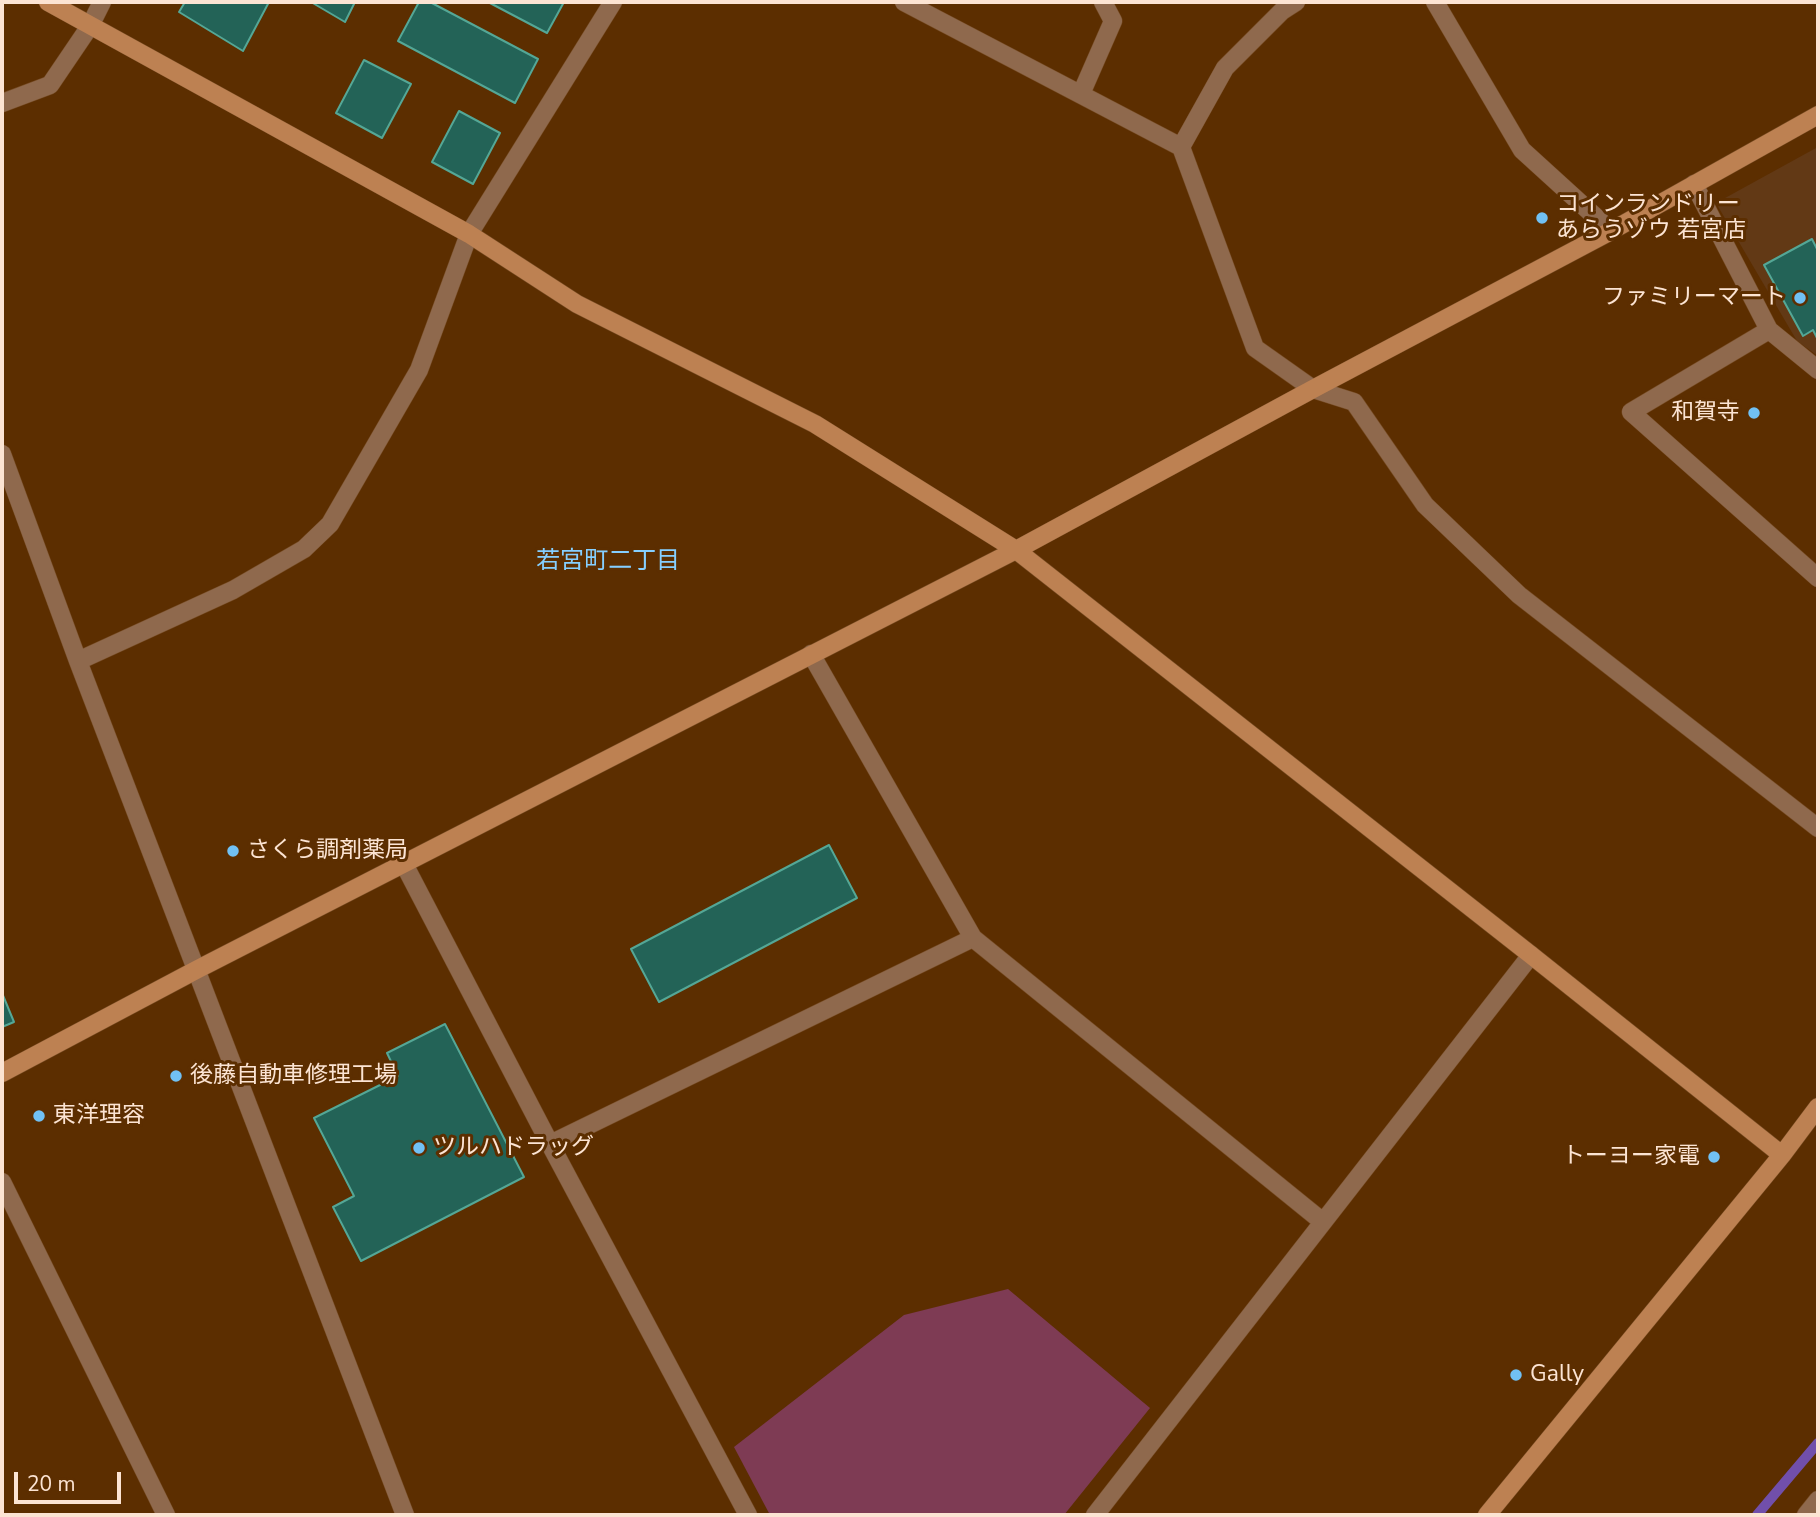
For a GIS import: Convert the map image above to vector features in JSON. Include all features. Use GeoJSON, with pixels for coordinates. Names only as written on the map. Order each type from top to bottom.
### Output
{"type":"FeatureCollection","features":[{"type":"Feature","properties":{"kind":"street"},"geometry":{"type":"LineString","coordinates":[[48,2],[469,233],[577,304],[815,424],[1016,550],[1782,1155]]}},
{"type":"Feature","properties":{"kind":"street"},"geometry":{"type":"LineString","coordinates":[[2,103],[50,85],[90,26],[102,2]]}},
{"type":"Feature","properties":{"kind":"street"},"geometry":{"type":"LineString","coordinates":[[78,661],[233,590],[303,549],[330,524],[419,370],[469,233],[613,2]]}},
{"type":"Feature","properties":{"kind":"street"},"geometry":{"type":"LineString","coordinates":[[904,2],[1181,147],[1255,348],[1313,389],[1354,402],[1425,505],[1520,595],[1818,828]]}},
{"type":"Feature","properties":{"kind":"street"},"geometry":{"type":"LineString","coordinates":[[1081,94],[1113,21],[1104,2]]}},
{"type":"Feature","properties":{"kind":"street"},"geometry":{"type":"LineString","coordinates":[[1181,147],[1225,68],[1282,11],[1296,2]]}},
{"type":"Feature","properties":{"kind":"street"},"geometry":{"type":"LineString","coordinates":[[1435,2],[1522,150],[1611,231]]}},
{"type":"Feature","properties":{"kind":"street"},"geometry":{"type":"LineString","coordinates":[[2,1073],[198,969],[1016,550],[1611,231],[1818,115]]}},
{"type":"Feature","properties":{"kind":"street"},"geometry":{"type":"LineString","coordinates":[[1694,184],[1769,331],[1818,370]]}},
{"type":"Feature","properties":{"kind":"street"},"geometry":{"type":"LineString","coordinates":[[1769,331],[1631,412],[1818,578]]}},
{"type":"Feature","properties":{"kind":"street"},"geometry":{"type":"LineString","coordinates":[[2,454],[78,661],[405,1515]]}},
{"type":"Feature","properties":{"kind":"street"},"geometry":{"type":"LineString","coordinates":[[811,654],[973,938],[1323,1222]]}},
{"type":"Feature","properties":{"kind":"street"},"geometry":{"type":"LineString","coordinates":[[404,864],[748,1515]]}},
{"type":"Feature","properties":{"kind":"street"},"geometry":{"type":"LineString","coordinates":[[550,1144],[973,938]]}},
{"type":"Feature","properties":{"kind":"street"},"geometry":{"type":"LineString","coordinates":[[1095,1515],[1531,955]]}},
{"type":"Feature","properties":{"kind":"street"},"geometry":{"type":"LineString","coordinates":[[1487,1515],[1782,1155],[1818,1107]]}},
{"type":"Feature","properties":{"kind":"street"},"geometry":{"type":"LineString","coordinates":[[2,1182],[166,1515]]}},
{"type":"Feature","properties":{"kind":"street"},"geometry":{"type":"LineString","coordinates":[[1806,1515],[1818,1500]]}},
{"type":"Feature","properties":{"kind":"shaded area"},"geometry":{"type":"Polygon","coordinates":[[[1816,148],[1818,356],[1797,341],[1716,203],[1816,148]]]}},
{"type":"Feature","properties":{"kind":"shaded area"},"geometry":{"type":"Polygon","coordinates":[[[1008,1289],[1150,1408],[1064,1515],[770,1515],[734,1447],[904,1315],[1008,1289]]]}},
{"type":"Feature","properties":{"kind":"building"},"geometry":{"type":"Polygon","coordinates":[[[185,2],[269,2],[243,51],[179,12],[185,2]]]}},
{"type":"Feature","properties":{"kind":"building"},"geometry":{"type":"Polygon","coordinates":[[[311,2],[355,2],[345,22],[311,2]]]}},
{"type":"Feature","properties":{"kind":"building"},"geometry":{"type":"Polygon","coordinates":[[[419,2],[430,2],[538,59],[515,103],[398,41],[419,2]]]}},
{"type":"Feature","properties":{"kind":"building"},"geometry":{"type":"Polygon","coordinates":[[[488,2],[564,2],[547,33],[488,2]]]}},
{"type":"Feature","properties":{"kind":"building"},"geometry":{"type":"Polygon","coordinates":[[[364,60],[411,84],[382,138],[336,113],[364,60]]]}},
{"type":"Feature","properties":{"kind":"building"},"geometry":{"type":"Polygon","coordinates":[[[459,111],[500,133],[473,184],[432,162],[459,111]]]}},
{"type":"Feature","properties":{"kind":"building","name":"ファミリーマート"},"geometry":{"type":"Polygon","coordinates":[[[1812,239],[1818,251],[1818,340],[1813,330],[1803,336],[1764,265],[1812,239]]]}},
{"type":"Feature","properties":{"kind":"building"},"geometry":{"type":"Polygon","coordinates":[[[829,845],[857,898],[659,1002],[631,949],[829,845]]]}},
{"type":"Feature","properties":{"kind":"building"},"geometry":{"type":"Polygon","coordinates":[[[2,993],[14,1022],[2,1027],[2,993]]]}},
{"type":"Feature","properties":{"kind":"building","name":"ツルハドラッグ"},"geometry":{"type":"Polygon","coordinates":[[[445,1024],[524,1177],[361,1261],[333,1207],[354,1196],[314,1118],[398,1076],[387,1053],[445,1024]]]}},
{"type":"Feature","properties":{"kind":"waterway"},"geometry":{"type":"LineString","coordinates":[[1757,1515],[1818,1443]]}},
{"type":"Feature","properties":{"kind":"place","name":"コインランドリー あらうゾウ 若宮店"},"geometry":{"type":"Point","coordinates":[1542,218]}},
{"type":"Feature","properties":{"kind":"place","name":"ファミリーマート"},"geometry":{"type":"Point","coordinates":[1800,298]}},
{"type":"Feature","properties":{"kind":"place","name":"和賀寺"},"geometry":{"type":"Point","coordinates":[1754,413]}},
{"type":"Feature","properties":{"kind":"place","name":"さくら調剤薬局"},"geometry":{"type":"Point","coordinates":[233,851]}},
{"type":"Feature","properties":{"kind":"place","name":"後藤自動車修理工場"},"geometry":{"type":"Point","coordinates":[176,1076]}},
{"type":"Feature","properties":{"kind":"place","name":"東洋理容"},"geometry":{"type":"Point","coordinates":[39,1116]}},
{"type":"Feature","properties":{"kind":"place","name":"ツルハドラッグ"},"geometry":{"type":"Point","coordinates":[419,1148]}},
{"type":"Feature","properties":{"kind":"place","name":"トーヨー家電"},"geometry":{"type":"Point","coordinates":[1714,1157]}},
{"type":"Feature","properties":{"kind":"place","name":"Gally"},"geometry":{"type":"Point","coordinates":[1516,1375]}},
{"type":"Feature","properties":{"kind":"district","name":"若宮町二丁目"},"geometry":{"type":"Point","coordinates":[608,562]}}]}
